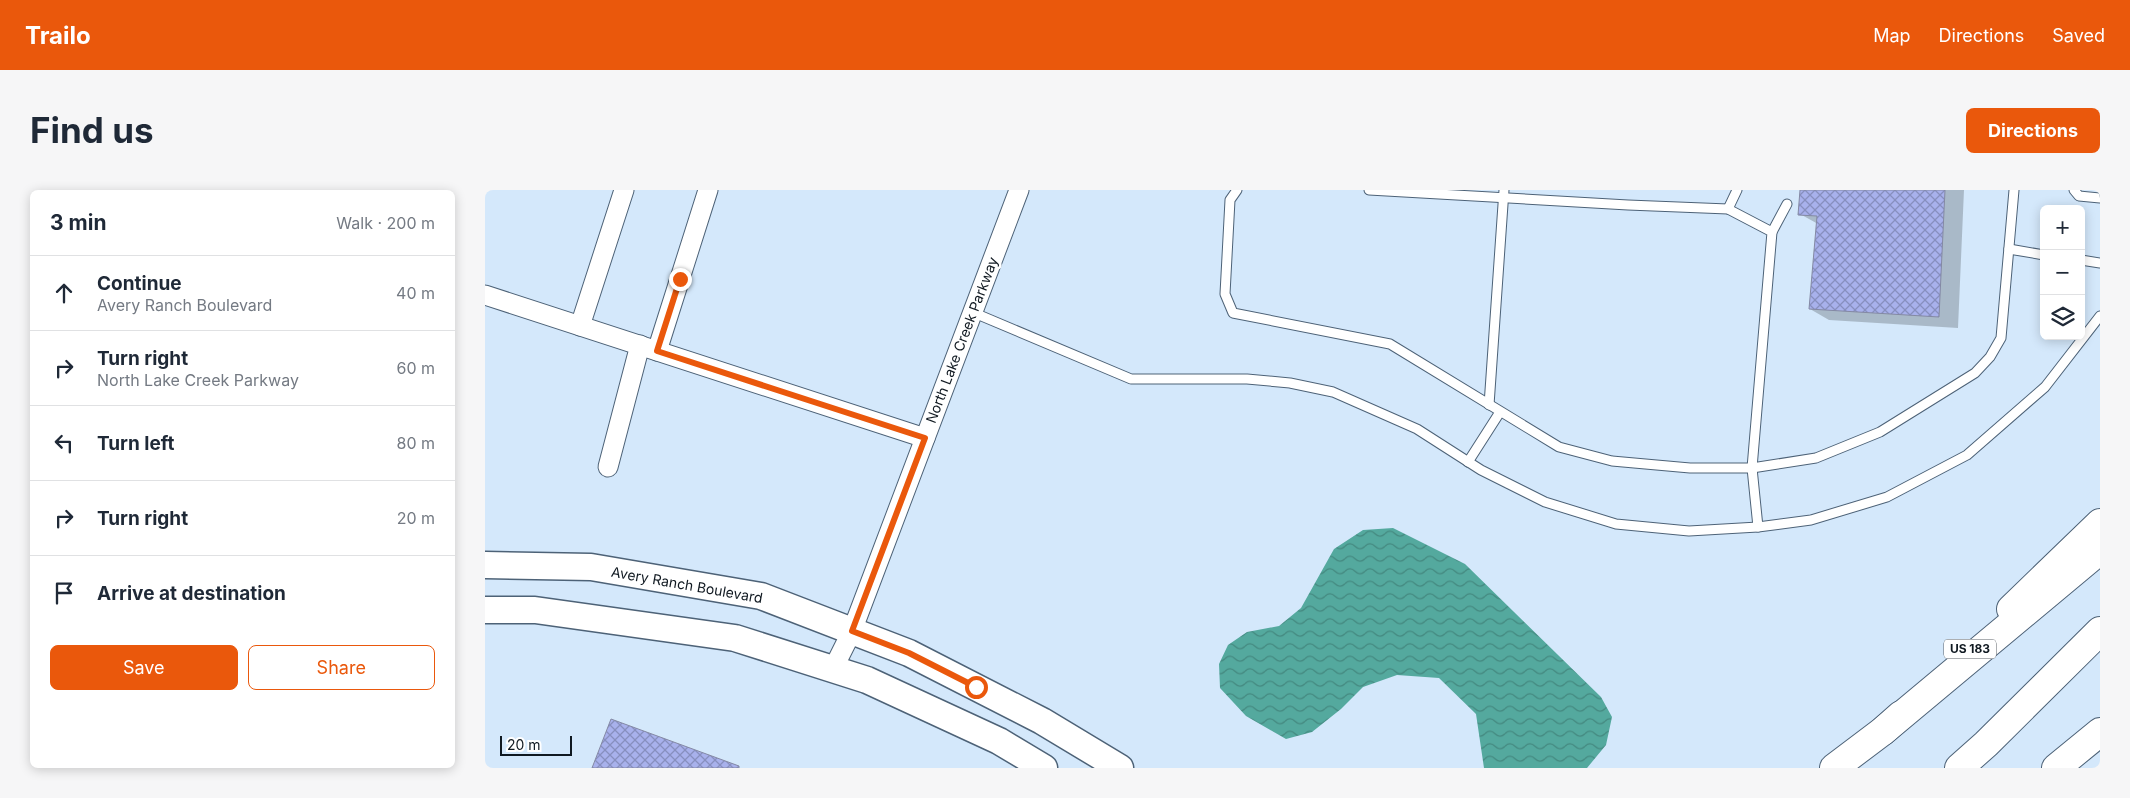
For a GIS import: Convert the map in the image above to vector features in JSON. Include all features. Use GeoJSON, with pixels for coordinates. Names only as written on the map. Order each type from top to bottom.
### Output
{"type":"FeatureCollection","features":[{"type":"Feature","properties":{"kind":"main road","name":"US 183"},"geometry":{"type":"LineString","coordinates":[[1834,768],[1883,731],[2100,523]]}},
{"type":"Feature","properties":{"kind":"main road"},"geometry":{"type":"LineString","coordinates":[[1883,731],[2100,550]]}},
{"type":"Feature","properties":{"kind":"main road","name":"Avery Ranch Boulevard"},"geometry":{"type":"LineString","coordinates":[[485,565],[591,567],[761,596],[918,658],[1042,721],[1120,768]]}},
{"type":"Feature","properties":{"kind":"main road"},"geometry":{"type":"LineString","coordinates":[[485,610],[535,610],[735,638],[867,680],[999,741],[1044,768]]}},
{"type":"Feature","properties":{"kind":"main road"},"geometry":{"type":"LineString","coordinates":[[1959,768],[2100,632]]}},
{"type":"Feature","properties":{"kind":"main road"},"geometry":{"type":"LineString","coordinates":[[2057,768],[2100,732]]}},
{"type":"Feature","properties":{"kind":"street"},"geometry":{"type":"LineString","coordinates":[[580,326],[624,190]]}},
{"type":"Feature","properties":{"kind":"street"},"geometry":{"type":"LineString","coordinates":[[608,467],[649,348],[708,190]]}},
{"type":"Feature","properties":{"kind":"street","name":"North Lake Creek Parkway"},"geometry":{"type":"LineString","coordinates":[[833,669],[852,631],[1019,190]]}},
{"type":"Feature","properties":{"kind":"street"},"geometry":{"type":"LineString","coordinates":[[485,295],[925,438]]}},
{"type":"Feature","properties":{"kind":"lane"},"geometry":{"type":"LineString","coordinates":[[1237,190],[1230,200],[1225,294],[1233,314],[1390,344],[1559,447],[1612,461],[1690,468],[1752,468],[1817,458],[1881,432],[1975,373],[1990,357],[2001,338],[2014,190]]}},
{"type":"Feature","properties":{"kind":"lane"},"geometry":{"type":"LineString","coordinates":[[1369,190],[1503,194],[1728,209],[1772,232]]}},
{"type":"Feature","properties":{"kind":"lane"},"geometry":{"type":"LineString","coordinates":[[1728,209],[1737,190]]}},
{"type":"Feature","properties":{"kind":"lane"},"geometry":{"type":"LineString","coordinates":[[2074,190],[2079,196],[2100,198]]}},
{"type":"Feature","properties":{"kind":"lane"},"geometry":{"type":"LineString","coordinates":[[1489,405],[1503,194]]}},
{"type":"Feature","properties":{"kind":"lane"},"geometry":{"type":"LineString","coordinates":[[1758,527],[1752,468],[1772,232],[1787,204]]}},
{"type":"Feature","properties":{"kind":"lane"},"geometry":{"type":"LineString","coordinates":[[2009,249],[2040,253]]}},
{"type":"Feature","properties":{"kind":"lane"},"geometry":{"type":"LineString","coordinates":[[2085,261],[2100,263]]}},
{"type":"Feature","properties":{"kind":"lane"},"geometry":{"type":"LineString","coordinates":[[972,312],[1131,379],[1247,379],[1290,383],[1333,392],[1417,429],[1481,470],[1545,502],[1616,524],[1689,531],[1758,527],[1811,520],[1887,497],[1967,455],[2045,387],[2100,316]]}},
{"type":"Feature","properties":{"kind":"lane"},"geometry":{"type":"LineString","coordinates":[[1468,462],[1500,412]]}},
{"type":"Feature","properties":{"kind":"water"},"geometry":{"type":"Polygon","coordinates":[[[1393,528],[1465,564],[1601,697],[1612,717],[1606,745],[1587,768],[1484,768],[1476,714],[1439,678],[1397,675],[1363,687],[1341,709],[1312,732],[1286,739],[1246,716],[1220,688],[1219,664],[1228,645],[1247,632],[1279,626],[1301,608],[1334,549],[1363,530],[1393,528]]]}},
{"type":"Feature","properties":{"kind":"building"},"geometry":{"type":"Polygon","coordinates":[[[1800,190],[1945,190],[1939,317],[1809,309],[1817,216],[1798,215],[1800,190]]]}},
{"type":"Feature","properties":{"kind":"building"},"geometry":{"type":"Polygon","coordinates":[[[611,719],[739,766],[739,768],[592,768],[611,719]]]}},
{"type":"Feature","properties":{"kind":"route"},"geometry":{"type":"LineString","coordinates":[[680,279],[657,351],[925,438],[852,631],[909,653],[976,687]]}}]}
